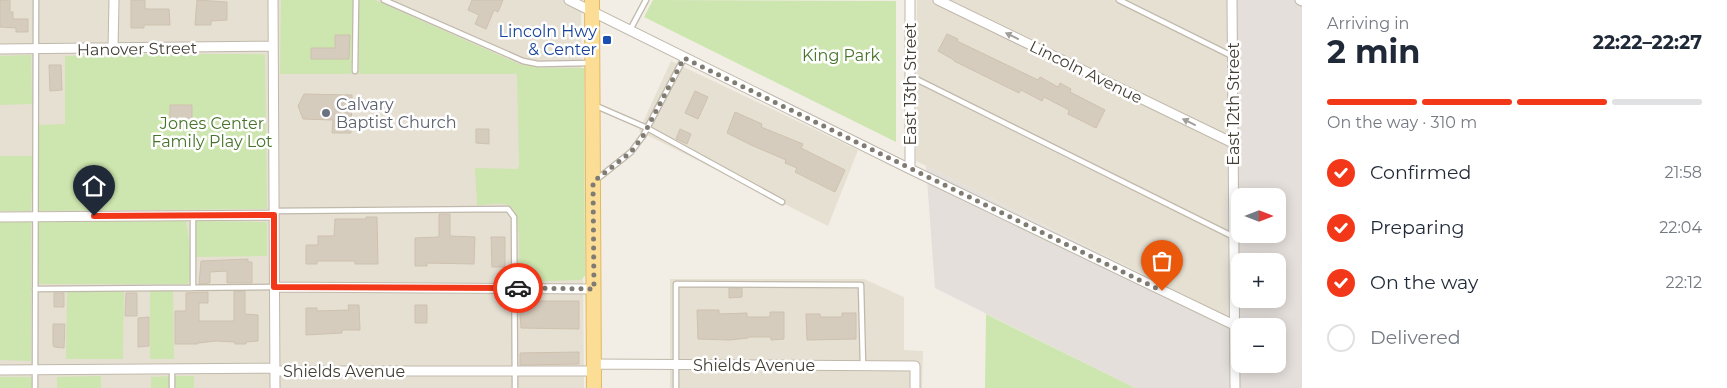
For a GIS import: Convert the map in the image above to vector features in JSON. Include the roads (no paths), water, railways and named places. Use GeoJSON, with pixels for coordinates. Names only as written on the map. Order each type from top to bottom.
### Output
{"type":"FeatureCollection","features":[{"type":"Feature","properties":{"kind":"main road"},"geometry":{"type":"LineString","coordinates":[[592,6],[594,388]]}},
{"type":"Feature","properties":{"kind":"street"},"geometry":{"type":"LineString","coordinates":[[113,49],[114,0]]}},
{"type":"Feature","properties":{"kind":"street"},"geometry":{"type":"LineString","coordinates":[[273,0],[275,388]]}},
{"type":"Feature","properties":{"kind":"street"},"geometry":{"type":"LineString","coordinates":[[569,0],[592,6],[630,31],[684,58],[1231,325]]}},
{"type":"Feature","properties":{"kind":"street","name":"East 13th Street"},"geometry":{"type":"LineString","coordinates":[[910,0],[910,169]]}},
{"type":"Feature","properties":{"kind":"street","name":"Lincoln Avenue"},"geometry":{"type":"LineString","coordinates":[[938,0],[1233,143]]}},
{"type":"Feature","properties":{"kind":"street","name":"East 12th Street"},"geometry":{"type":"LineString","coordinates":[[1232,0],[1233,188]]}},
{"type":"Feature","properties":{"kind":"street","name":"Hanover Street"},"geometry":{"type":"LineString","coordinates":[[0,50],[273,46]]}},
{"type":"Feature","properties":{"kind":"street"},"geometry":{"type":"LineString","coordinates":[[0,217],[193,216],[274,213]]}},
{"type":"Feature","properties":{"kind":"street","name":"East 12th Street"},"geometry":{"type":"LineString","coordinates":[[1234,243],[1234,318]]}},
{"type":"Feature","properties":{"kind":"street"},"geometry":{"type":"LineString","coordinates":[[274,287],[594,289]]}},
{"type":"Feature","properties":{"kind":"street","name":"Shields Avenue"},"geometry":{"type":"LineString","coordinates":[[0,370],[514,371],[676,364],[915,366],[915,388]]}},
{"type":"Feature","properties":{"kind":"street","name":"East 12th Street"},"geometry":{"type":"LineString","coordinates":[[1235,373],[1235,388]]}},
{"type":"Feature","properties":{"kind":"lane"},"geometry":{"type":"LineString","coordinates":[[35,388],[36,0]]}},
{"type":"Feature","properties":{"kind":"lane"},"geometry":{"type":"LineString","coordinates":[[355,71],[356,0]]}},
{"type":"Feature","properties":{"kind":"lane"},"geometry":{"type":"LineString","coordinates":[[384,0],[523,62],[538,64],[592,63]]}},
{"type":"Feature","properties":{"kind":"lane"},"geometry":{"type":"LineString","coordinates":[[630,31],[646,0]]}},
{"type":"Feature","properties":{"kind":"lane"},"geometry":{"type":"LineString","coordinates":[[1119,0],[1233,56]]}},
{"type":"Feature","properties":{"kind":"lane"},"geometry":{"type":"LineString","coordinates":[[593,182],[631,152],[647,128],[684,58]]}},
{"type":"Feature","properties":{"kind":"lane"},"geometry":{"type":"LineString","coordinates":[[910,76],[1231,236]]}},
{"type":"Feature","properties":{"kind":"lane"},"geometry":{"type":"LineString","coordinates":[[593,104],[647,128],[782,202]]}},
{"type":"Feature","properties":{"kind":"lane"},"geometry":{"type":"LineString","coordinates":[[274,213],[508,208],[514,217],[515,388]]}},
{"type":"Feature","properties":{"kind":"lane"},"geometry":{"type":"LineString","coordinates":[[193,216],[193,288]]}},
{"type":"Feature","properties":{"kind":"lane"},"geometry":{"type":"LineString","coordinates":[[676,388],[676,284],[861,285],[863,365]]}},
{"type":"Feature","properties":{"kind":"lane"},"geometry":{"type":"LineString","coordinates":[[35,289],[274,287]]}},
{"type":"Feature","properties":{"kind":"lane"},"geometry":{"type":"LineString","coordinates":[[172,369],[172,388]]}},
{"type":"Feature","properties":{"kind":"place","name":"Lincoln Hwy & Center"},"geometry":{"type":"Point","coordinates":[607,40]}},
{"type":"Feature","properties":{"kind":"place","name":"Calvary Baptist Church"},"geometry":{"type":"Point","coordinates":[326,113]}},
{"type":"Feature","properties":{"kind":"park label","name":"King Park"},"geometry":{"type":"Point","coordinates":[841,55]}},
{"type":"Feature","properties":{"kind":"park label","name":"Jones Center Family Play Lot"},"geometry":{"type":"Point","coordinates":[212,132]}}]}
